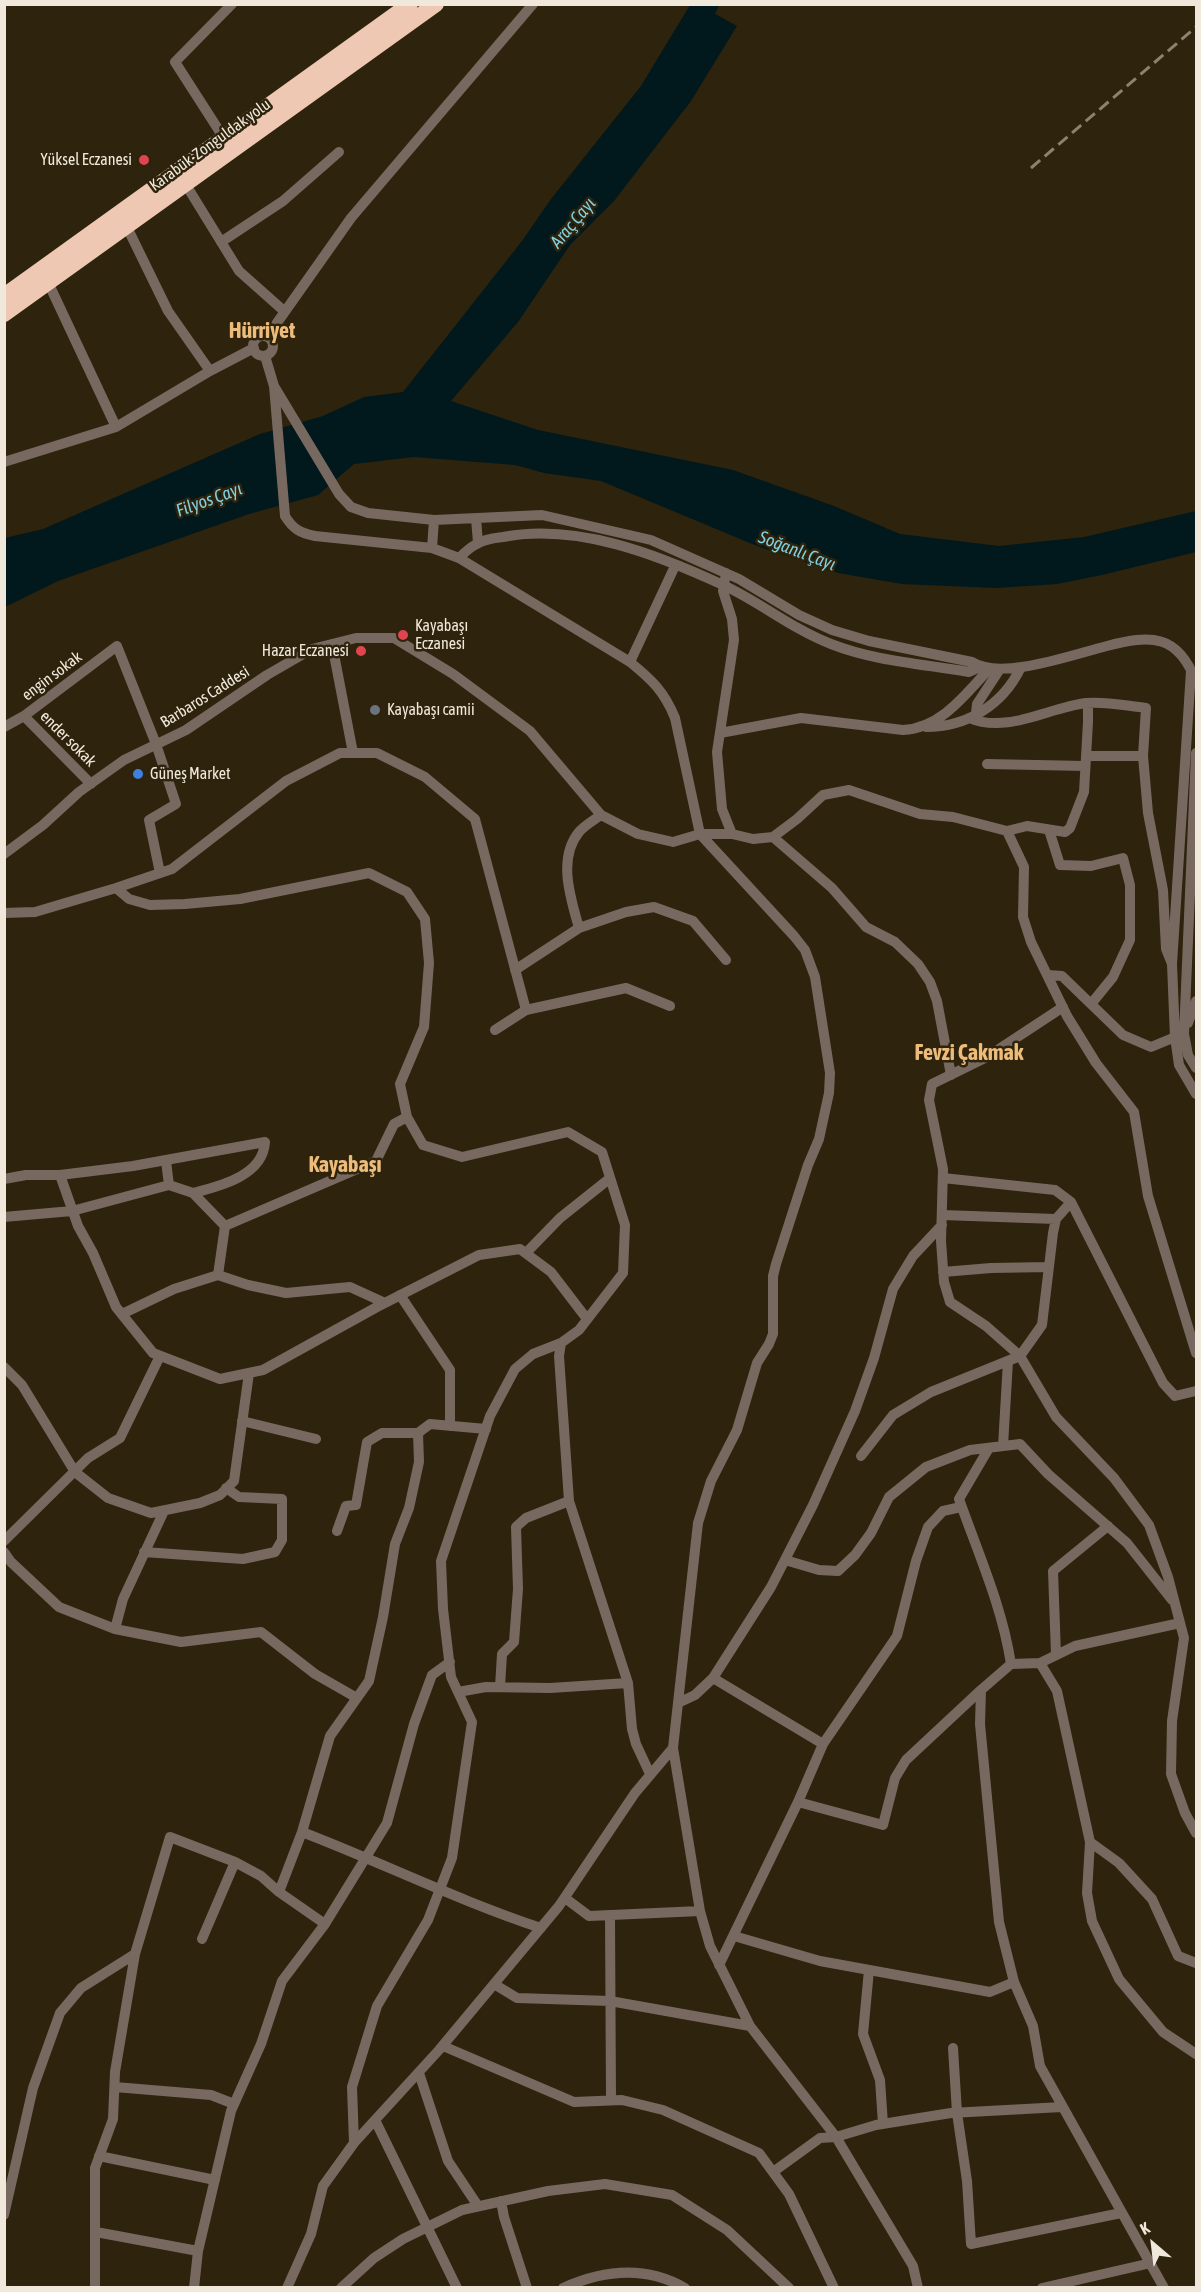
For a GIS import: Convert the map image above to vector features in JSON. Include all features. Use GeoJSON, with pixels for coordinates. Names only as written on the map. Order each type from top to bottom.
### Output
{"type":"FeatureCollection","features":[{"type":"Feature","properties":{"kind":"highway","name":"Karabük-Zonguldak yolu"},"geometry":{"type":"LineString","coordinates":[[228,145],[410,4]]}},
{"type":"Feature","properties":{"kind":"highway","name":"Karabük-Zonguldak yolu"},"geometry":{"type":"LineString","coordinates":[[4,314],[45,276],[228,145],[436,4]]}},
{"type":"Feature","properties":{"kind":"highway","name":"Karabük-Zonguldak yolu"},"geometry":{"type":"LineString","coordinates":[[4,296],[45,276]]}},
{"type":"Feature","properties":{"kind":"street"},"geometry":{"type":"LineString","coordinates":[[228,145],[175,62],[232,4]]}},
{"type":"Feature","properties":{"kind":"street"},"geometry":{"type":"LineString","coordinates":[[267,337],[351,218],[532,4]]}},
{"type":"Feature","properties":{"kind":"street"},"geometry":{"type":"LineString","coordinates":[[221,242],[283,201],[339,152]]}},
{"type":"Feature","properties":{"kind":"street"},"geometry":{"type":"LineString","coordinates":[[182,178],[239,271],[284,311]]}},
{"type":"Feature","properties":{"kind":"street"},"geometry":{"type":"LineString","coordinates":[[124,220],[168,311],[210,371]]}},
{"type":"Feature","properties":{"kind":"street"},"geometry":{"type":"LineString","coordinates":[[45,276],[116,427]]}},
{"type":"Feature","properties":{"kind":"street"},"geometry":{"type":"LineString","coordinates":[[259,337],[267,337],[273,345],[270,354],[265,356],[258,354],[254,344],[259,337]]}},
{"type":"Feature","properties":{"kind":"street"},"geometry":{"type":"LineString","coordinates":[[4,462],[116,427],[210,371],[254,348]]}},
{"type":"Feature","properties":{"kind":"street"},"geometry":{"type":"LineString","coordinates":[[265,356],[274,386],[339,494],[351,507],[368,513],[434,520],[542,515],[624,533],[651,540],[726,573],[799,615],[831,630],[869,641],[972,662],[989,668]]}},
{"type":"Feature","properties":{"kind":"street"},"geometry":{"type":"LineString","coordinates":[[274,386],[285,516],[291,527],[301,533],[315,536],[432,548],[459,558],[630,662],[657,685],[671,709],[700,834],[794,936],[805,950],[815,977],[830,1073],[829,1093],[819,1139],[808,1165],[773,1276],[773,1334],[757,1363],[737,1430],[711,1481],[698,1523],[673,1748],[700,1911],[710,1946],[750,2026],[836,2137],[913,2266],[918,2288]]}},
{"type":"Feature","properties":{"kind":"street"},"geometry":{"type":"LineString","coordinates":[[476,518],[478,543]]}},
{"type":"Feature","properties":{"kind":"street"},"geometry":{"type":"LineString","coordinates":[[432,548],[434,520]]}},
{"type":"Feature","properties":{"kind":"street"},"geometry":{"type":"LineString","coordinates":[[459,558],[478,543],[527,533],[570,534],[645,554],[723,585],[810,635],[845,650],[969,672],[989,668],[1021,668],[1132,639],[1144,638],[1165,642],[1175,648],[1194,667],[1197,682]]}},
{"type":"Feature","properties":{"kind":"street"},"geometry":{"type":"LineString","coordinates":[[630,662],[675,566]]}},
{"type":"Feature","properties":{"kind":"street"},"geometry":{"type":"LineString","coordinates":[[726,573],[723,585],[725,601],[734,630],[734,640],[717,752],[722,809],[732,834]]}},
{"type":"Feature","properties":{"kind":"street","name":"Barbaros Caddesi"},"geometry":{"type":"LineString","coordinates":[[4,854],[124,760],[186,730],[267,675],[312,650],[356,638],[394,638],[453,674],[530,731],[601,814],[638,834],[673,842],[700,834],[732,834],[753,839],[772,837]]}},
{"type":"Feature","properties":{"kind":"street"},"geometry":{"type":"LineString","coordinates":[[332,644],[353,753]]}},
{"type":"Feature","properties":{"kind":"street","name":"engin sokak"},"geometry":{"type":"LineString","coordinates":[[4,727],[24,716],[117,646],[156,744]]}},
{"type":"Feature","properties":{"kind":"street"},"geometry":{"type":"LineString","coordinates":[[1194,667],[1172,964],[1180,1036],[1188,1055],[1197,1068]]}},
{"type":"Feature","properties":{"kind":"street"},"geometry":{"type":"LineString","coordinates":[[972,716],[989,668]]}},
{"type":"Feature","properties":{"kind":"street"},"geometry":{"type":"LineString","coordinates":[[924,727],[947,711],[989,668]]}},
{"type":"Feature","properties":{"kind":"street"},"geometry":{"type":"LineString","coordinates":[[720,733],[801,718],[903,730],[944,727],[988,708],[1004,695],[1021,668]]}},
{"type":"Feature","properties":{"kind":"street"},"geometry":{"type":"LineString","coordinates":[[972,716],[982,723],[1002,724],[1088,703],[1146,708],[1143,756],[1148,813],[1163,890],[1166,949],[1172,964]]}},
{"type":"Feature","properties":{"kind":"street"},"geometry":{"type":"LineString","coordinates":[[951,1075],[937,1001],[930,982],[918,964],[895,942],[866,927],[832,888],[772,837],[797,819],[823,795],[849,790],[920,814],[953,817],[1007,831],[1027,826],[1065,832],[1070,828],[1084,792],[1088,703]]}},
{"type":"Feature","properties":{"kind":"street","name":"ender sokak"},"geometry":{"type":"LineString","coordinates":[[24,716],[91,784]]}},
{"type":"Feature","properties":{"kind":"street"},"geometry":{"type":"LineString","coordinates":[[156,744],[176,804],[149,820],[160,873]]}},
{"type":"Feature","properties":{"kind":"street"},"geometry":{"type":"LineString","coordinates":[[4,913],[35,912],[172,869],[286,781],[340,753],[377,753],[425,777],[475,819],[526,1010]]}},
{"type":"Feature","properties":{"kind":"street"},"geometry":{"type":"LineString","coordinates":[[1197,753],[1179,1065],[1197,1094]]}},
{"type":"Feature","properties":{"kind":"street"},"geometry":{"type":"LineString","coordinates":[[987,764],[1085,761],[1143,756]]}},
{"type":"Feature","properties":{"kind":"street"},"geometry":{"type":"LineString","coordinates":[[579,928],[568,889],[568,856],[578,833],[601,814]]}},
{"type":"Feature","properties":{"kind":"street"},"geometry":{"type":"LineString","coordinates":[[1049,830],[1060,865],[1091,866],[1123,858],[1130,885],[1130,940],[1113,977],[1091,1004]]}},
{"type":"Feature","properties":{"kind":"street"},"geometry":{"type":"LineString","coordinates":[[1007,831],[1024,867],[1023,917],[1026,927],[1063,1007],[1095,1063],[1134,1112],[1148,1196],[1197,1353]]}},
{"type":"Feature","properties":{"kind":"street"},"geometry":{"type":"LineString","coordinates":[[116,888],[129,899],[150,904],[185,904],[240,899],[369,873],[407,892],[425,919],[429,963],[424,1027],[400,1084],[407,1117],[423,1145],[462,1157],[568,1132],[602,1152],[625,1225],[623,1273],[579,1329],[561,1343],[533,1354],[515,1370],[490,1416],[441,1561],[443,1609],[452,1677],[472,1722],[452,1858],[428,1920],[377,2006],[352,2087],[354,2143]]}},
{"type":"Feature","properties":{"kind":"street"},"geometry":{"type":"LineString","coordinates":[[515,970],[579,928],[626,912],[654,907],[693,921],[726,960]]}},
{"type":"Feature","properties":{"kind":"street"},"geometry":{"type":"LineString","coordinates":[[1048,975],[1062,976],[1123,1035],[1151,1047],[1180,1036],[1197,1001]]}},
{"type":"Feature","properties":{"kind":"street"},"geometry":{"type":"LineString","coordinates":[[495,1030],[526,1010],[626,987],[670,1006]]}},
{"type":"Feature","properties":{"kind":"street"},"geometry":{"type":"LineString","coordinates":[[1063,1007],[987,1057],[932,1084],[929,1100],[943,1169],[944,1282],[950,1302],[986,1326],[1020,1356],[1056,1417],[1114,1478],[1149,1525],[1168,1577],[1184,1638],[1172,1721],[1171,1774],[1185,1813],[1197,1833]]}},
{"type":"Feature","properties":{"kind":"street"},"geometry":{"type":"LineString","coordinates":[[225,1226],[376,1161],[394,1124],[407,1117]]}},
{"type":"Feature","properties":{"kind":"street"},"geometry":{"type":"LineString","coordinates":[[4,1179],[26,1175],[60,1175],[165,1161],[265,1142],[261,1157],[245,1173],[223,1186],[193,1193]]}},
{"type":"Feature","properties":{"kind":"street"},"geometry":{"type":"LineString","coordinates":[[165,1161],[169,1185]]}},
{"type":"Feature","properties":{"kind":"street"},"geometry":{"type":"LineString","coordinates":[[60,1175],[72,1212],[116,1307],[153,1353],[220,1379],[263,1370],[386,1302],[479,1255],[520,1249],[551,1272],[587,1319]]}},
{"type":"Feature","properties":{"kind":"street"},"geometry":{"type":"LineString","coordinates":[[943,1178],[1055,1190],[1071,1202],[1163,1383],[1175,1396],[1197,1391]]}},
{"type":"Feature","properties":{"kind":"street"},"geometry":{"type":"LineString","coordinates":[[526,1253],[560,1218],[609,1179]]}},
{"type":"Feature","properties":{"kind":"street"},"geometry":{"type":"LineString","coordinates":[[4,1217],[72,1212],[169,1185],[193,1193],[225,1226]]}},
{"type":"Feature","properties":{"kind":"street"},"geometry":{"type":"LineString","coordinates":[[861,1456],[893,1415],[931,1392],[1020,1356],[1042,1325],[1056,1219],[1071,1202]]}},
{"type":"Feature","properties":{"kind":"street"},"geometry":{"type":"LineString","coordinates":[[678,1704],[695,1695],[713,1678],[771,1587],[813,1505],[855,1411],[874,1358],[893,1289],[913,1256],[942,1220],[1056,1219]]}},
{"type":"Feature","properties":{"kind":"street"},"geometry":{"type":"LineString","coordinates":[[218,1275],[225,1226]]}},
{"type":"Feature","properties":{"kind":"street"},"geometry":{"type":"LineString","coordinates":[[943,1272],[991,1268],[1048,1268]]}},
{"type":"Feature","properties":{"kind":"street"},"geometry":{"type":"LineString","coordinates":[[122,1314],[174,1288],[218,1275],[248,1285],[286,1293],[350,1287],[386,1302]]}},
{"type":"Feature","properties":{"kind":"street"},"geometry":{"type":"LineString","coordinates":[[400,1295],[450,1370],[450,1426]]}},
{"type":"Feature","properties":{"kind":"street"},"geometry":{"type":"LineString","coordinates":[[561,1343],[559,1356],[564,1407],[568,1501],[628,1683],[632,1729],[636,1744],[650,1774]]}},
{"type":"Feature","properties":{"kind":"street"},"geometry":{"type":"LineString","coordinates":[[4,1541],[88,1458],[120,1438],[160,1356]]}},
{"type":"Feature","properties":{"kind":"street"},"geometry":{"type":"LineString","coordinates":[[1003,1446],[1008,1360]]}},
{"type":"Feature","properties":{"kind":"street"},"geometry":{"type":"LineString","coordinates":[[4,1367],[22,1385],[75,1472],[108,1498],[151,1513],[200,1503],[220,1495],[234,1481],[249,1373]]}},
{"type":"Feature","properties":{"kind":"street"},"geometry":{"type":"LineString","coordinates":[[242,1421],[316,1439]]}},
{"type":"Feature","properties":{"kind":"street"},"geometry":{"type":"LineString","coordinates":[[337,1531],[346,1506],[356,1505],[367,1442],[382,1433],[418,1433],[430,1424],[486,1430]]}},
{"type":"Feature","properties":{"kind":"street"},"geometry":{"type":"LineString","coordinates":[[279,1892],[303,1832],[330,1736],[369,1681],[383,1617],[395,1544],[409,1508],[419,1462],[418,1433]]}},
{"type":"Feature","properties":{"kind":"street"},"geometry":{"type":"LineString","coordinates":[[785,1560],[819,1570],[838,1571],[855,1555],[870,1533],[889,1497],[926,1467],[970,1450],[1020,1444],[1048,1474],[1127,1543],[1176,1605]]}},
{"type":"Feature","properties":{"kind":"street"},"geometry":{"type":"LineString","coordinates":[[988,1448],[958,1499],[994,1595],[1007,1638],[1011,1664]]}},
{"type":"Feature","properties":{"kind":"street"},"geometry":{"type":"LineString","coordinates":[[144,1552],[243,1558],[275,1552],[282,1540],[282,1499],[239,1497],[226,1488]]}},
{"type":"Feature","properties":{"kind":"street"},"geometry":{"type":"LineString","coordinates":[[500,1687],[502,1654],[514,1642],[518,1589],[516,1527],[526,1518],[568,1501]]}},
{"type":"Feature","properties":{"kind":"street"},"geometry":{"type":"LineString","coordinates":[[719,1965],[798,1802],[823,1744],[897,1636],[916,1561],[928,1527],[943,1511],[961,1507]]}},
{"type":"Feature","properties":{"kind":"street"},"geometry":{"type":"LineString","coordinates":[[115,1629],[123,1599],[164,1510]]}},
{"type":"Feature","properties":{"kind":"street"},"geometry":{"type":"LineString","coordinates":[[1056,1655],[1053,1571],[1108,1526]]}},
{"type":"Feature","properties":{"kind":"street"},"geometry":{"type":"LineString","coordinates":[[4,1552],[11,1562],[59,1607],[115,1629],[181,1642],[261,1632],[315,1674],[357,1698]]}},
{"type":"Feature","properties":{"kind":"street"},"geometry":{"type":"LineString","coordinates":[[798,1802],[883,1825],[896,1778],[906,1760],[1011,1664],[1040,1663],[1075,1646],[1180,1623]]}},
{"type":"Feature","properties":{"kind":"street"},"geometry":{"type":"LineString","coordinates":[[194,2288],[198,2251],[234,2104],[261,2044],[282,1981],[325,1924],[387,1823],[414,1724],[432,1675],[450,1662]]}},
{"type":"Feature","properties":{"kind":"street"},"geometry":{"type":"LineString","coordinates":[[1040,1663],[1057,1690],[1090,1842],[1087,1893],[1092,1921],[1119,1979],[1163,2032],[1197,2054]]}},
{"type":"Feature","properties":{"kind":"street"},"geometry":{"type":"LineString","coordinates":[[713,1678],[823,1744]]}},
{"type":"Feature","properties":{"kind":"street"},"geometry":{"type":"LineString","coordinates":[[458,1692],[500,1687],[549,1688],[628,1683]]}},
{"type":"Feature","properties":{"kind":"street"},"geometry":{"type":"LineString","coordinates":[[981,1690],[980,1724],[994,1878],[999,1922],[1014,1982],[1033,2026],[1040,2066],[1164,2288]]}},
{"type":"Feature","properties":{"kind":"street"},"geometry":{"type":"LineString","coordinates":[[287,2288],[311,2234],[323,2186],[354,2143],[443,2046],[565,1898],[629,1801],[673,1748]]}},
{"type":"Feature","properties":{"kind":"street"},"geometry":{"type":"LineString","coordinates":[[303,1832],[366,1857],[440,1891],[541,1928]]}},
{"type":"Feature","properties":{"kind":"street"},"geometry":{"type":"LineString","coordinates":[[95,2288],[95,2168],[113,2120],[115,2072],[135,1954],[170,1837],[261,1876],[279,1892],[325,1924]]}},
{"type":"Feature","properties":{"kind":"street"},"geometry":{"type":"LineString","coordinates":[[1090,1842],[1119,1863],[1152,1899],[1178,1956],[1197,1963]]}},
{"type":"Feature","properties":{"kind":"street"},"geometry":{"type":"LineString","coordinates":[[202,1940],[235,1863]]}},
{"type":"Feature","properties":{"kind":"street"},"geometry":{"type":"LineString","coordinates":[[565,1898],[589,1916],[700,1911]]}},
{"type":"Feature","properties":{"kind":"street"},"geometry":{"type":"LineString","coordinates":[[610,1915],[611,2100]]}},
{"type":"Feature","properties":{"kind":"street"},"geometry":{"type":"LineString","coordinates":[[734,1936],[820,1961],[990,1992],[1014,1982]]}},
{"type":"Feature","properties":{"kind":"street"},"geometry":{"type":"LineString","coordinates":[[4,2215],[33,2088],[60,2013],[81,1988],[135,1954]]}},
{"type":"Feature","properties":{"kind":"street"},"geometry":{"type":"LineString","coordinates":[[869,1970],[863,2034],[880,2080],[883,2124]]}},
{"type":"Feature","properties":{"kind":"street"},"geometry":{"type":"LineString","coordinates":[[494,1984],[517,1998],[610,2001],[750,2026]]}},
{"type":"Feature","properties":{"kind":"street"},"geometry":{"type":"LineString","coordinates":[[443,2046],[574,2102],[622,2100],[663,2110],[759,2153],[789,2194],[834,2288]]}},
{"type":"Feature","properties":{"kind":"street"},"geometry":{"type":"LineString","coordinates":[[953,2048],[957,2113],[967,2181],[971,2244],[1121,2213]]}},
{"type":"Feature","properties":{"kind":"street"},"geometry":{"type":"LineString","coordinates":[[419,2073],[448,2161],[478,2206]]}},
{"type":"Feature","properties":{"kind":"street"},"geometry":{"type":"LineString","coordinates":[[115,2086],[211,2095],[234,2104]]}},
{"type":"Feature","properties":{"kind":"street"},"geometry":{"type":"LineString","coordinates":[[773,2172],[820,2138],[836,2137],[883,2124],[957,2113],[1062,2107]]}},
{"type":"Feature","properties":{"kind":"street"},"geometry":{"type":"LineString","coordinates":[[375,2120],[458,2288]]}},
{"type":"Feature","properties":{"kind":"street"},"geometry":{"type":"LineString","coordinates":[[99,2156],[215,2180]]}},
{"type":"Feature","properties":{"kind":"street"},"geometry":{"type":"LineString","coordinates":[[341,2288],[374,2258],[403,2239],[462,2210],[548,2191],[605,2184],[672,2195],[727,2230],[789,2288]]}},
{"type":"Feature","properties":{"kind":"street"},"geometry":{"type":"LineString","coordinates":[[501,2201],[527,2288]]}},
{"type":"Feature","properties":{"kind":"street"},"geometry":{"type":"LineString","coordinates":[[96,2232],[198,2251]]}},
{"type":"Feature","properties":{"kind":"street"},"geometry":{"type":"LineString","coordinates":[[1042,2288],[1151,2263]]}},
{"type":"Feature","properties":{"kind":"street"},"geometry":{"type":"LineString","coordinates":[[563,2288],[592,2276],[627,2272],[657,2276],[685,2288]]}},
{"type":"Feature","properties":{"kind":"water"},"geometry":{"type":"Polygon","coordinates":[[[690,5],[699,5],[737,26],[691,101],[614,201],[570,245],[518,322],[451,401],[538,430],[733,470],[834,506],[900,534],[999,546],[1084,537],[1196,511],[1196,552],[1057,584],[995,588],[902,584],[838,573],[757,546],[601,481],[544,473],[515,465],[414,457],[354,464],[318,495],[249,514],[58,581],[5,607],[5,538],[43,529],[260,434],[323,416],[364,397],[403,392],[641,86],[690,5]]]}},
{"type":"Feature","properties":{"kind":"waterway","name":"Araç Çayı"},"geometry":{"type":"LineString","coordinates":[[695,31],[710,4]]}},
{"type":"Feature","properties":{"kind":"railway"},"geometry":{"type":"LineString","coordinates":[[1031,168],[1196,27]]}},
{"type":"Feature","properties":{"kind":"place","name":"Yüksel Eczanesi"},"geometry":{"type":"Point","coordinates":[144,160]}},
{"type":"Feature","properties":{"kind":"place","name":"Kayabaşı Eczanesi"},"geometry":{"type":"Point","coordinates":[403,635]}},
{"type":"Feature","properties":{"kind":"place","name":"Hazar Eczanesi"},"geometry":{"type":"Point","coordinates":[361,651]}},
{"type":"Feature","properties":{"kind":"place","name":"Kayabaşı camii"},"geometry":{"type":"Point","coordinates":[375,710]}},
{"type":"Feature","properties":{"kind":"place","name":"Güneş Market"},"geometry":{"type":"Point","coordinates":[138,774]}},
{"type":"Feature","properties":{"kind":"district","name":"Hürriyet"},"geometry":{"type":"Point","coordinates":[262,331]}},
{"type":"Feature","properties":{"kind":"district","name":"Fevzi Çakmak"},"geometry":{"type":"Point","coordinates":[969,1053]}},
{"type":"Feature","properties":{"kind":"district","name":"Kayabaşı"},"geometry":{"type":"Point","coordinates":[345,1165]}},
{"type":"Feature","properties":{"kind":"water label","name":"Filyos Çayı"},"geometry":{"type":"Point","coordinates":[209,500]}},
{"type":"Feature","properties":{"kind":"water label","name":"Soğanlı Çayı"},"geometry":{"type":"Point","coordinates":[797,551]}}]}
